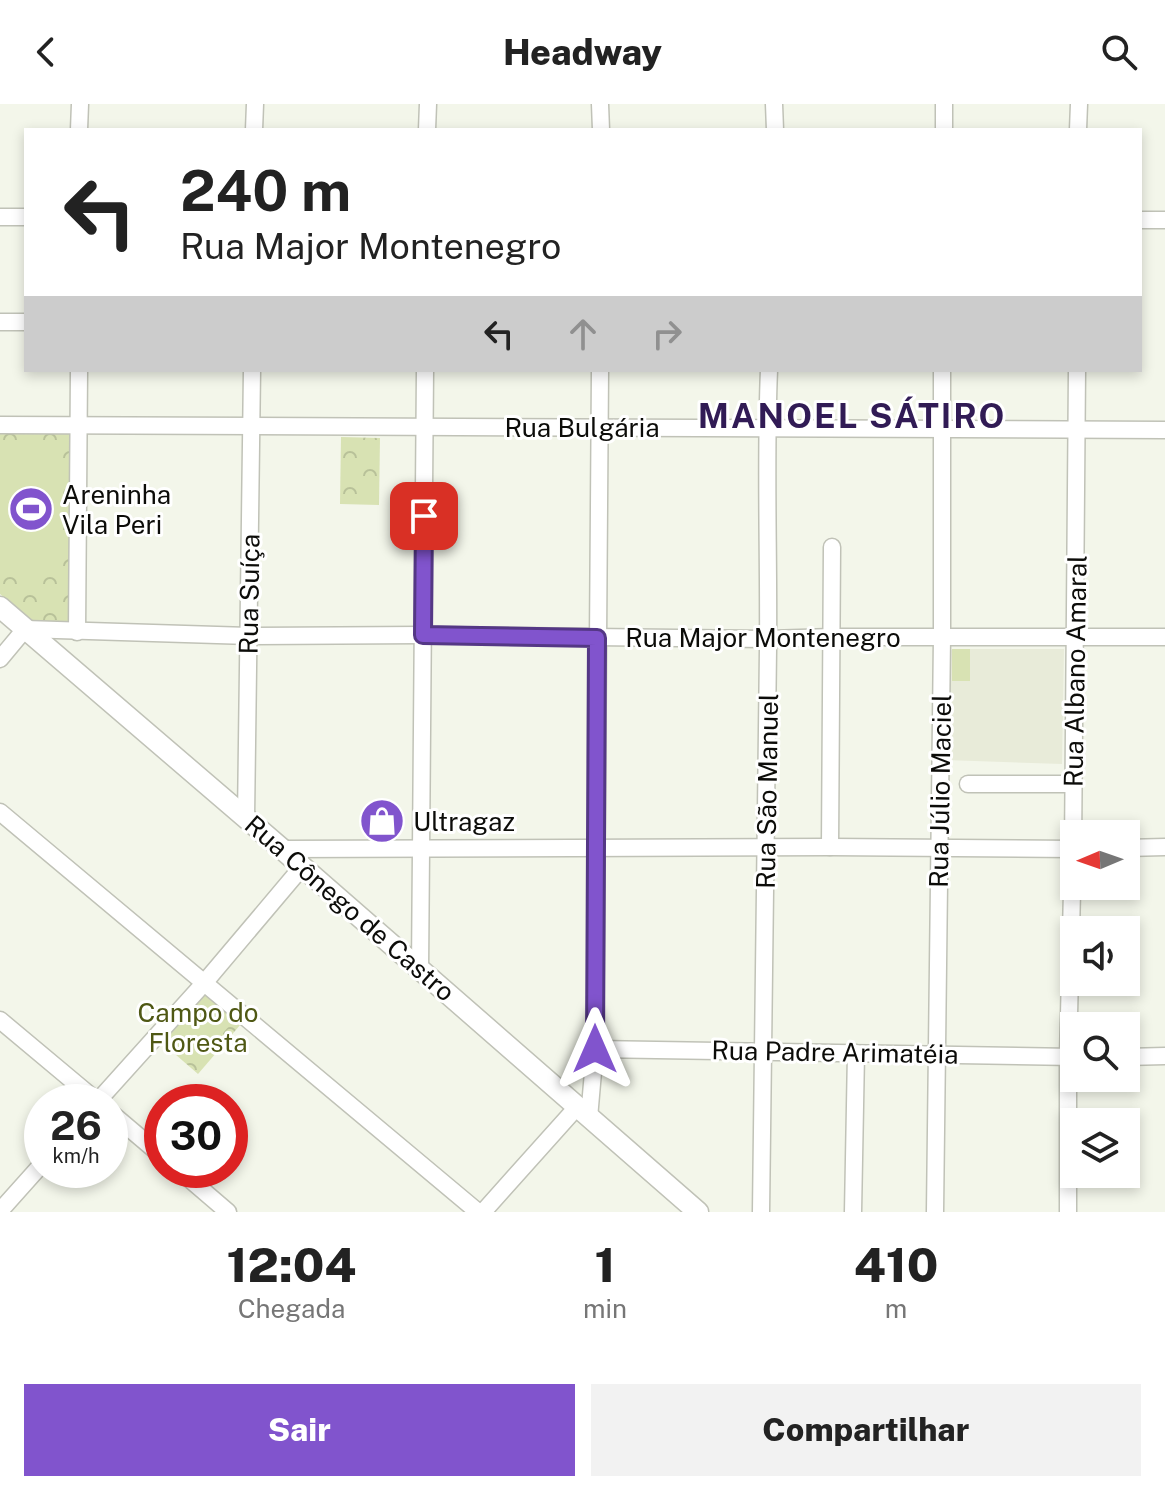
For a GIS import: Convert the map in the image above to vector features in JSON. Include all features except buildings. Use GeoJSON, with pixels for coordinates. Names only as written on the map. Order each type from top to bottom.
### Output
{"type":"FeatureCollection","features":[{"type":"Feature","properties":{"kind":"main road","name":"Rua Cônego de Castro"},"geometry":{"type":"LineString","coordinates":[[0,607],[698,1212]]}},
{"type":"Feature","properties":{"kind":"street"},"geometry":{"type":"LineString","coordinates":[[79,128],[80,104]]}},
{"type":"Feature","properties":{"kind":"street"},"geometry":{"type":"LineString","coordinates":[[254,128],[255,104]]}},
{"type":"Feature","properties":{"kind":"street"},"geometry":{"type":"LineString","coordinates":[[427,128],[428,104]]}},
{"type":"Feature","properties":{"kind":"street"},"geometry":{"type":"LineString","coordinates":[[600,104],[601,128]]}},
{"type":"Feature","properties":{"kind":"street"},"geometry":{"type":"LineString","coordinates":[[774,104],[775,128]]}},
{"type":"Feature","properties":{"kind":"street"},"geometry":{"type":"LineString","coordinates":[[944,104],[944,128]]}},
{"type":"Feature","properties":{"kind":"street"},"geometry":{"type":"LineString","coordinates":[[1078,128],[1079,104]]}},
{"type":"Feature","properties":{"kind":"street"},"geometry":{"type":"LineString","coordinates":[[0,217],[24,217]]}},
{"type":"Feature","properties":{"kind":"street"},"geometry":{"type":"LineString","coordinates":[[1142,220],[1165,220]]}},
{"type":"Feature","properties":{"kind":"street"},"geometry":{"type":"LineString","coordinates":[[0,322],[24,322]]}},
{"type":"Feature","properties":{"kind":"street"},"geometry":{"type":"LineString","coordinates":[[77,632],[79,372]]}},
{"type":"Feature","properties":{"kind":"street","name":"Rua Suíça"},"geometry":{"type":"LineString","coordinates":[[246,818],[252,372]]}},
{"type":"Feature","properties":{"kind":"street"},"geometry":{"type":"LineString","coordinates":[[420,970],[425,372]]}},
{"type":"Feature","properties":{"kind":"street"},"geometry":{"type":"LineString","coordinates":[[0,812],[480,1212],[583,1112],[595,1049],[600,372]]}},
{"type":"Feature","properties":{"kind":"street","name":"Rua São Manuel"},"geometry":{"type":"LineString","coordinates":[[761,1212],[769,372]]}},
{"type":"Feature","properties":{"kind":"street","name":"Rua Júlio Maciel"},"geometry":{"type":"LineString","coordinates":[[935,1212],[942,372]]}},
{"type":"Feature","properties":{"kind":"street","name":"Rua Albano Amaral"},"geometry":{"type":"LineString","coordinates":[[1074,820],[1077,372]]}},
{"type":"Feature","properties":{"kind":"street","name":"Rua Bulgária"},"geometry":{"type":"LineString","coordinates":[[0,425],[1165,430]]}},
{"type":"Feature","properties":{"kind":"street"},"geometry":{"type":"LineString","coordinates":[[830,847],[832,547]]}},
{"type":"Feature","properties":{"kind":"street"},"geometry":{"type":"LineString","coordinates":[[0,659],[25,629]]}},
{"type":"Feature","properties":{"kind":"street","name":"Rua Major Montenegro"},"geometry":{"type":"LineString","coordinates":[[25,629],[249,636],[768,639],[1165,637]]}},
{"type":"Feature","properties":{"kind":"street"},"geometry":{"type":"LineString","coordinates":[[968,784],[1074,784]]}},
{"type":"Feature","properties":{"kind":"street"},"geometry":{"type":"LineString","coordinates":[[1140,848],[1165,847]]}},
{"type":"Feature","properties":{"kind":"street"},"geometry":{"type":"LineString","coordinates":[[282,849],[1060,849]]}},
{"type":"Feature","properties":{"kind":"street"},"geometry":{"type":"LineString","coordinates":[[114,1084],[302,867]]}},
{"type":"Feature","properties":{"kind":"street","name":"Rua Albano Amaral"},"geometry":{"type":"LineString","coordinates":[[1072,1012],[1073,900]]}},
{"type":"Feature","properties":{"kind":"street"},"geometry":{"type":"LineString","coordinates":[[0,1020],[76,1084]]}},
{"type":"Feature","properties":{"kind":"street","name":"Rua Padre Arimatéia"},"geometry":{"type":"LineString","coordinates":[[595,1049],[1060,1057]]}},
{"type":"Feature","properties":{"kind":"street"},"geometry":{"type":"LineString","coordinates":[[853,1212],[856,1053]]}},
{"type":"Feature","properties":{"kind":"street"},"geometry":{"type":"LineString","coordinates":[[1140,1057],[1165,1056]]}},
{"type":"Feature","properties":{"kind":"street","name":"Rua Albano Amaral"},"geometry":{"type":"LineString","coordinates":[[1068,1212],[1070,1092]]}},
{"type":"Feature","properties":{"kind":"street"},"geometry":{"type":"LineString","coordinates":[[128,1127],[144,1141]]}},
{"type":"Feature","properties":{"kind":"street"},"geometry":{"type":"LineString","coordinates":[[0,1211],[24,1184]]}},
{"type":"Feature","properties":{"kind":"street"},"geometry":{"type":"LineString","coordinates":[[200,1188],[228,1212]]}},
{"type":"Feature","properties":{"kind":"shaded area"},"geometry":{"type":"Polygon","coordinates":[[[952,649],[1064,649],[1062,764],[945,760],[949,654],[952,649]]]}},
{"type":"Feature","properties":{"kind":"green space","name":"Areninha Vila Peri"},"geometry":{"type":"Polygon","coordinates":[[[0,431],[74,433],[71,625],[40,629],[0,594],[0,431]]]}},
{"type":"Feature","properties":{"kind":"green space"},"geometry":{"type":"Polygon","coordinates":[[[341,437],[380,438],[379,505],[340,504],[341,437]]]}},
{"type":"Feature","properties":{"kind":"green space","name":"Areninha Vila Peri"},"geometry":{"type":"Polygon","coordinates":[[[0,443],[63,443],[63,575],[0,575],[0,443]]]}},
{"type":"Feature","properties":{"kind":"green space"},"geometry":{"type":"Polygon","coordinates":[[[952,649],[970,649],[970,681],[952,681],[952,649]]]}},
{"type":"Feature","properties":{"kind":"green space","name":"Campo do Floresta"},"geometry":{"type":"Polygon","coordinates":[[[201,978],[247,1017],[198,1074],[153,1035],[201,978]]]}},
{"type":"Feature","properties":{"kind":"green space"},"geometry":{"type":"Polygon","coordinates":[[[203,988],[237,1017],[197,1063],[164,1034],[203,988]]]}},
{"type":"Feature","properties":{"kind":"place","name":"Areninha Vila Peri"},"geometry":{"type":"Point","coordinates":[31,509]}},
{"type":"Feature","properties":{"kind":"place","name":"Ultragaz"},"geometry":{"type":"Point","coordinates":[382,821]}},
{"type":"Feature","properties":{"kind":"district","name":"MANOEL SÁTIRO"},"geometry":{"type":"Point","coordinates":[852,416]}},
{"type":"Feature","properties":{"kind":"route"},"geometry":{"type":"LineString","coordinates":[[424,516],[423,635],[597,638],[595,1049]]}}]}
